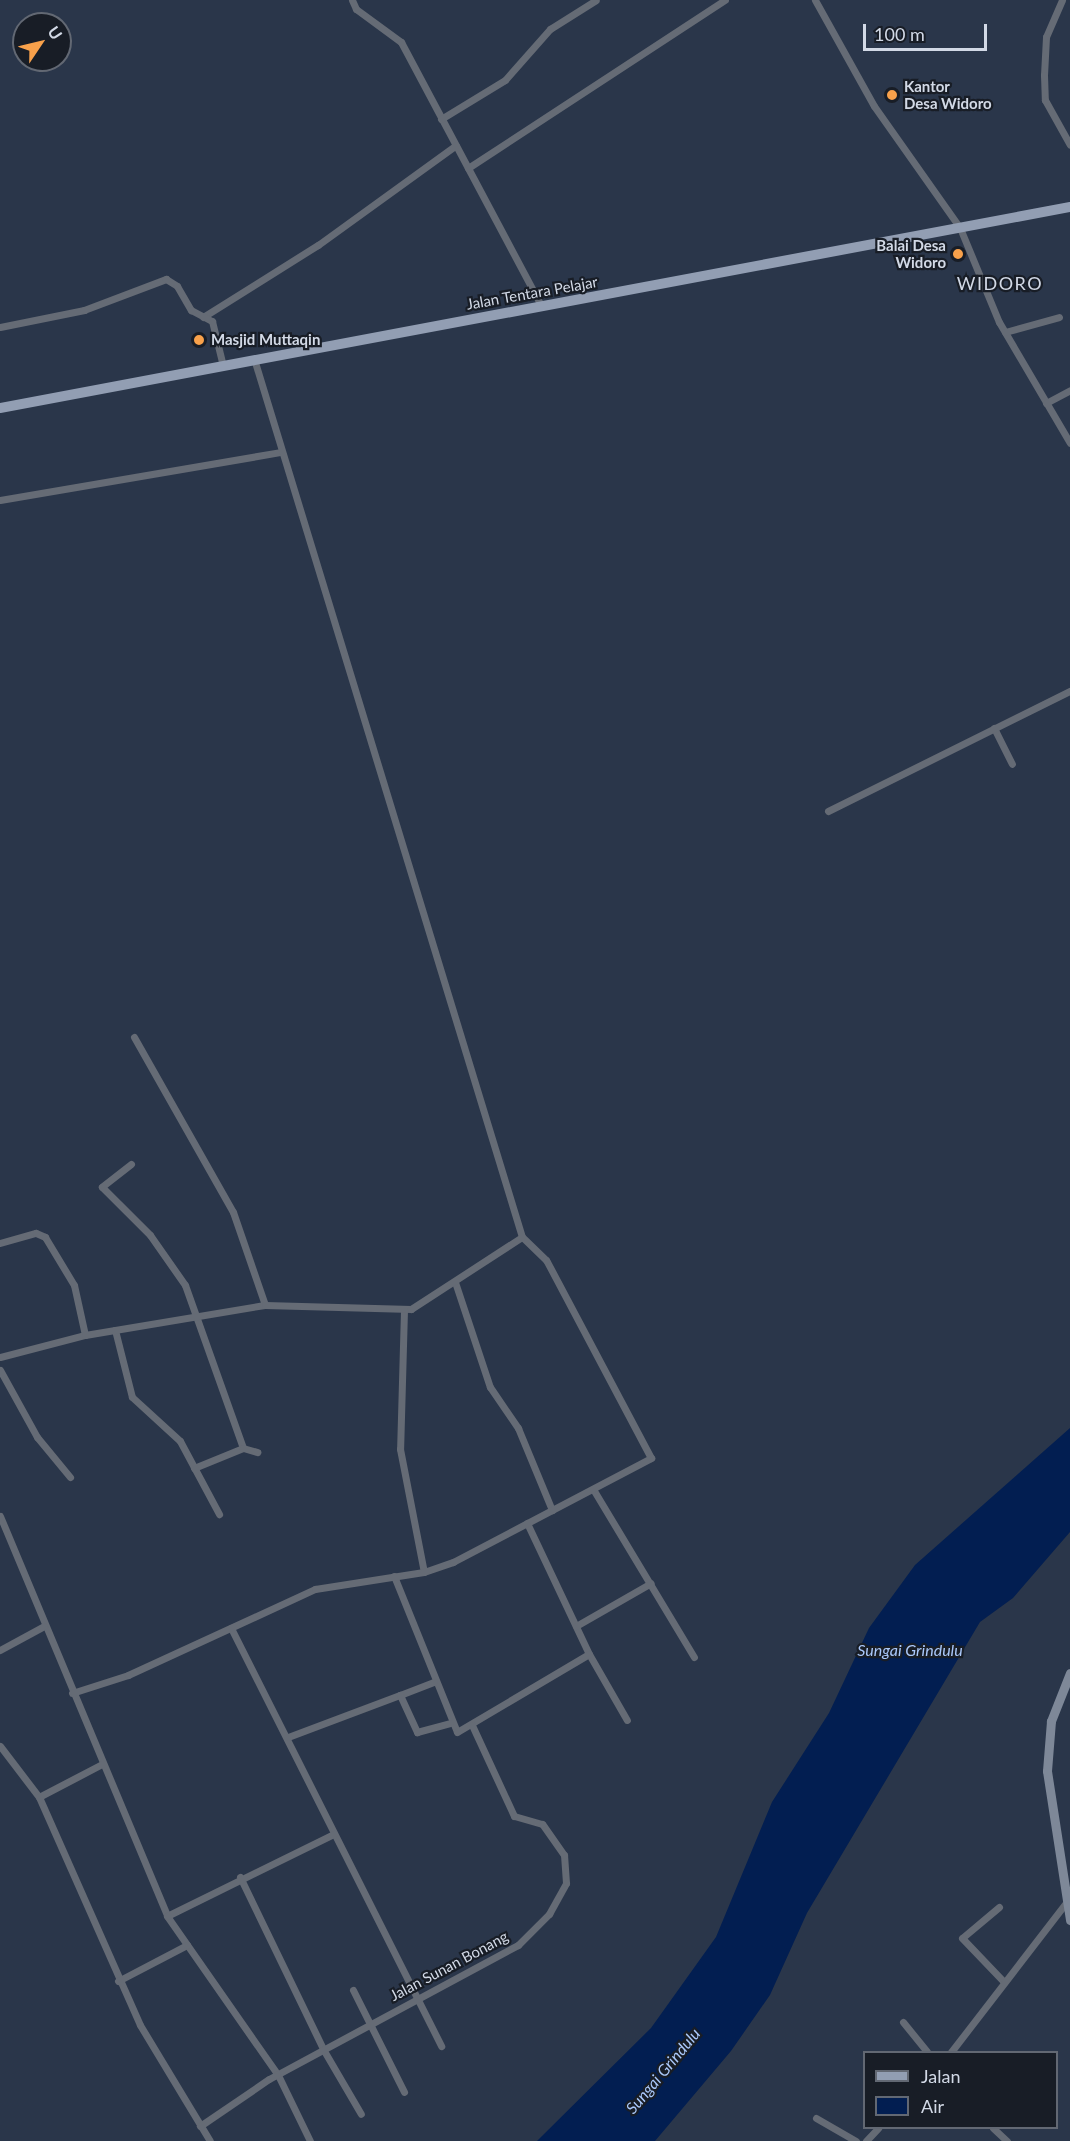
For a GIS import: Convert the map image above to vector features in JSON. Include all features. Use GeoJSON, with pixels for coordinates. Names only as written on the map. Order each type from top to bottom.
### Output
{"type":"FeatureCollection","features":[{"type":"Feature","properties":{"kind":"main road","name":"Jalan Tentara Pelajar"},"geometry":{"type":"LineString","coordinates":[[0,408],[1070,207]]}},
{"type":"Feature","properties":{"kind":"street"},"geometry":{"type":"LineString","coordinates":[[352,0],[356,9],[401,42],[542,307]]}},
{"type":"Feature","properties":{"kind":"street"},"geometry":{"type":"LineString","coordinates":[[441,119],[505,80],[550,29],[596,0]]}},
{"type":"Feature","properties":{"kind":"street"},"geometry":{"type":"LineString","coordinates":[[468,168],[725,0]]}},
{"type":"Feature","properties":{"kind":"street"},"geometry":{"type":"LineString","coordinates":[[815,0],[874,106],[960,228],[1005,332],[1070,443]]}},
{"type":"Feature","properties":{"kind":"street"},"geometry":{"type":"LineString","coordinates":[[1062,0],[1046,37],[1044,75],[1048,108],[1070,145]]}},
{"type":"Feature","properties":{"kind":"street"},"geometry":{"type":"LineString","coordinates":[[203,317],[318,245],[456,145]]}},
{"type":"Feature","properties":{"kind":"street"},"geometry":{"type":"LineString","coordinates":[[0,327],[84,310],[159,279],[174,283],[191,310],[214,324],[223,366]]}},
{"type":"Feature","properties":{"kind":"street"},"geometry":{"type":"LineString","coordinates":[[1005,332],[1059,317]]}},
{"type":"Feature","properties":{"kind":"street"},"geometry":{"type":"LineString","coordinates":[[72,1693],[128,1675],[315,1589],[424,1572],[527,1523],[650,1457],[546,1260],[522,1237],[280,452],[254,359]]}},
{"type":"Feature","properties":{"kind":"street"},"geometry":{"type":"LineString","coordinates":[[1046,403],[1070,390]]}},
{"type":"Feature","properties":{"kind":"street"},"geometry":{"type":"LineString","coordinates":[[0,500],[280,452]]}},
{"type":"Feature","properties":{"kind":"street"},"geometry":{"type":"LineString","coordinates":[[828,811],[1070,691]]}},
{"type":"Feature","properties":{"kind":"street"},"geometry":{"type":"LineString","coordinates":[[994,728],[1012,764]]}},
{"type":"Feature","properties":{"kind":"street"},"geometry":{"type":"LineString","coordinates":[[134,1037],[233,1212],[265,1305]]}},
{"type":"Feature","properties":{"kind":"street"},"geometry":{"type":"LineString","coordinates":[[131,1164],[105,1182],[103,1190],[163,1251],[198,1314],[243,1448]]}},
{"type":"Feature","properties":{"kind":"street"},"geometry":{"type":"LineString","coordinates":[[0,1244],[36,1233],[45,1236],[74,1286],[85,1335]]}},
{"type":"Feature","properties":{"kind":"street"},"geometry":{"type":"LineString","coordinates":[[0,1357],[85,1335],[198,1314],[265,1305],[404,1310],[455,1282],[522,1237]]}},
{"type":"Feature","properties":{"kind":"street"},"geometry":{"type":"LineString","coordinates":[[455,1282],[490,1387],[518,1428],[552,1510]]}},
{"type":"Feature","properties":{"kind":"street"},"geometry":{"type":"LineString","coordinates":[[404,1310],[400,1449],[424,1572]]}},
{"type":"Feature","properties":{"kind":"street"},"geometry":{"type":"LineString","coordinates":[[114,1330],[132,1397],[180,1441],[219,1514]]}},
{"type":"Feature","properties":{"kind":"street"},"geometry":{"type":"LineString","coordinates":[[0,1370],[37,1437],[70,1477]]}},
{"type":"Feature","properties":{"kind":"street"},"geometry":{"type":"LineString","coordinates":[[194,1468],[243,1448],[257,1452]]}},
{"type":"Feature","properties":{"kind":"street"},"geometry":{"type":"LineString","coordinates":[[593,1489],[694,1657]]}},
{"type":"Feature","properties":{"kind":"street"},"geometry":{"type":"LineString","coordinates":[[0,1516],[167,1916],[278,2075],[310,2141]]}},
{"type":"Feature","properties":{"kind":"street"},"geometry":{"type":"LineString","coordinates":[[527,1523],[589,1654],[627,1720]]}},
{"type":"Feature","properties":{"kind":"street"},"geometry":{"type":"LineString","coordinates":[[394,1576],[450,1723],[457,1732],[589,1654]]}},
{"type":"Feature","properties":{"kind":"street"},"geometry":{"type":"LineString","coordinates":[[576,1626],[651,1583]]}},
{"type":"Feature","properties":{"kind":"street"},"geometry":{"type":"LineString","coordinates":[[0,1650],[44,1626]]}},
{"type":"Feature","properties":{"kind":"street"},"geometry":{"type":"LineString","coordinates":[[231,1628],[288,1737],[334,1834],[441,2046]]}},
{"type":"Feature","properties":{"kind":"street"},"geometry":{"type":"LineString","coordinates":[[1070,1673],[1051,1721],[1047,1772],[1065,1904],[1070,1920]]}},
{"type":"Feature","properties":{"kind":"street"},"geometry":{"type":"LineString","coordinates":[[288,1737],[434,1682]]}},
{"type":"Feature","properties":{"kind":"street"},"geometry":{"type":"LineString","coordinates":[[400,1695],[417,1732],[450,1723]]}},
{"type":"Feature","properties":{"kind":"street","name":"Jalan Sunan Bonang"},"geometry":{"type":"LineString","coordinates":[[200,2126],[278,2075],[323,2049],[518,1945],[540,1925],[566,1883],[567,1866],[558,1844],[542,1824],[514,1816],[472,1725]]}},
{"type":"Feature","properties":{"kind":"street"},"geometry":{"type":"LineString","coordinates":[[0,1746],[39,1797],[118,1981],[210,2141]]}},
{"type":"Feature","properties":{"kind":"street"},"geometry":{"type":"LineString","coordinates":[[39,1797],[102,1764]]}},
{"type":"Feature","properties":{"kind":"street"},"geometry":{"type":"LineString","coordinates":[[167,1916],[240,1877],[334,1834]]}},
{"type":"Feature","properties":{"kind":"street"},"geometry":{"type":"LineString","coordinates":[[240,1877],[323,2049],[361,2114]]}},
{"type":"Feature","properties":{"kind":"street"},"geometry":{"type":"LineString","coordinates":[[952,2051],[1065,1904]]}},
{"type":"Feature","properties":{"kind":"street"},"geometry":{"type":"LineString","coordinates":[[999,1907],[962,1938],[1004,1982]]}},
{"type":"Feature","properties":{"kind":"street"},"geometry":{"type":"LineString","coordinates":[[118,1981],[187,1945]]}},
{"type":"Feature","properties":{"kind":"street"},"geometry":{"type":"LineString","coordinates":[[352,1990],[404,2092]]}},
{"type":"Feature","properties":{"kind":"street"},"geometry":{"type":"LineString","coordinates":[[903,2022],[926,2051]]}},
{"type":"Feature","properties":{"kind":"street"},"geometry":{"type":"LineString","coordinates":[[816,2118],[856,2141]]}},
{"type":"Feature","properties":{"kind":"street"},"geometry":{"type":"LineString","coordinates":[[866,2141],[876,2129]]}},
{"type":"Feature","properties":{"kind":"street"},"geometry":{"type":"LineString","coordinates":[[995,2129],[1007,2141]]}},
{"type":"Feature","properties":{"kind":"water","name":"Sungai Grindulu"},"geometry":{"type":"Polygon","coordinates":[[[1070,1428],[1070,1532],[1013,1598],[980,1622],[807,1913],[770,1995],[731,2051],[655,2141],[537,2141],[651,2028],[716,1937],[772,1802],[829,1713],[869,1628],[915,1565],[1070,1428]]]}},
{"type":"Feature","properties":{"kind":"place","name":"Kantor Desa Widoro"},"geometry":{"type":"Point","coordinates":[892,95]}},
{"type":"Feature","properties":{"kind":"place","name":"Balai Desa Widoro"},"geometry":{"type":"Point","coordinates":[958,254]}},
{"type":"Feature","properties":{"kind":"place","name":"Masjid Muttaqin"},"geometry":{"type":"Point","coordinates":[199,340]}},
{"type":"Feature","properties":{"kind":"district","name":"WIDORO"},"geometry":{"type":"Point","coordinates":[1000,283]}}]}
